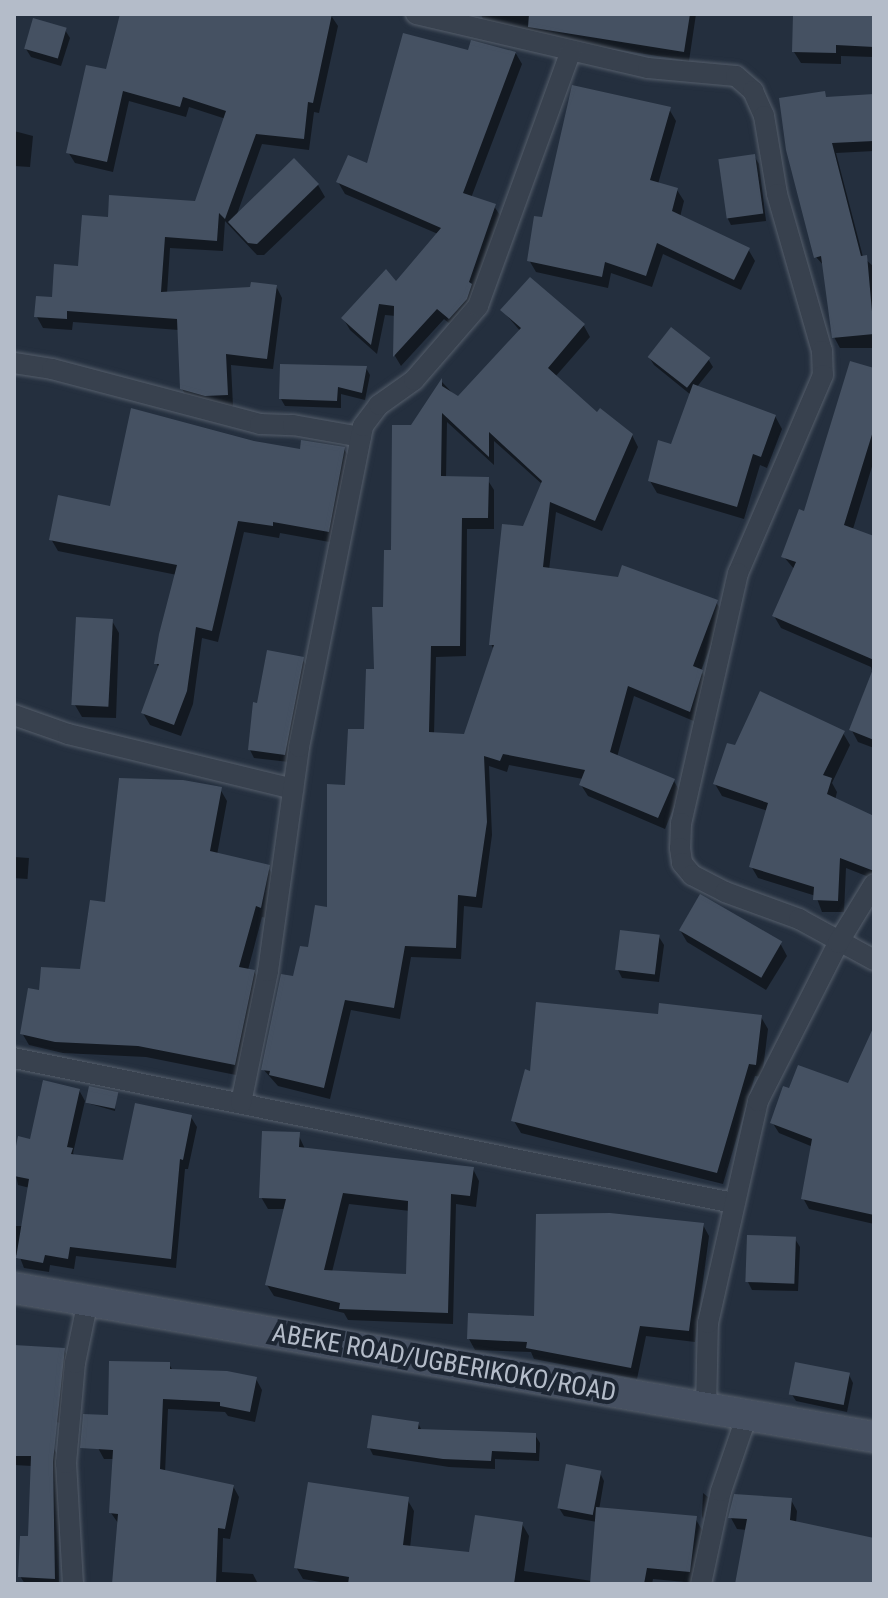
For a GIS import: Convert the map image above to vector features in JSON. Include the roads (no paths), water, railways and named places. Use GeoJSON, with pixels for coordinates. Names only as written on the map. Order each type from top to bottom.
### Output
{"type":"FeatureCollection","features":[{"type":"Feature","properties":{"kind":"street"},"geometry":{"type":"LineString","coordinates":[[416,14],[648,68],[736,76],[753,91],[764,116],[777,194],[822,351],[823,375],[738,573],[681,823],[682,863],[692,875],[725,892],[799,919],[874,960]]}},
{"type":"Feature","properties":{"kind":"street"},"geometry":{"type":"LineString","coordinates":[[241,1103],[268,971],[293,789],[363,426],[379,405],[414,380],[478,306],[571,51]]}},
{"type":"Feature","properties":{"kind":"street"},"geometry":{"type":"LineString","coordinates":[[14,363],[52,369],[260,424],[293,425],[361,437]]}},
{"type":"Feature","properties":{"kind":"street"},"geometry":{"type":"LineString","coordinates":[[14,715],[68,734],[293,789]]}},
{"type":"Feature","properties":{"kind":"street"},"geometry":{"type":"LineString","coordinates":[[706,1408],[708,1323],[758,1101],[838,943],[874,884]]}},
{"type":"Feature","properties":{"kind":"street"},"geometry":{"type":"LineString","coordinates":[[14,1058],[733,1203]]}},
{"type":"Feature","properties":{"kind":"street","name":"ABEKE ROAD/UGBERIKOKO/ROAD"},"geometry":{"type":"LineString","coordinates":[[14,1288],[874,1437]]}},
{"type":"Feature","properties":{"kind":"street"},"geometry":{"type":"LineString","coordinates":[[73,1584],[66,1463],[75,1363],[88,1300]]}},
{"type":"Feature","properties":{"kind":"street"},"geometry":{"type":"LineString","coordinates":[[701,1584],[721,1491],[747,1415]]}}]}
